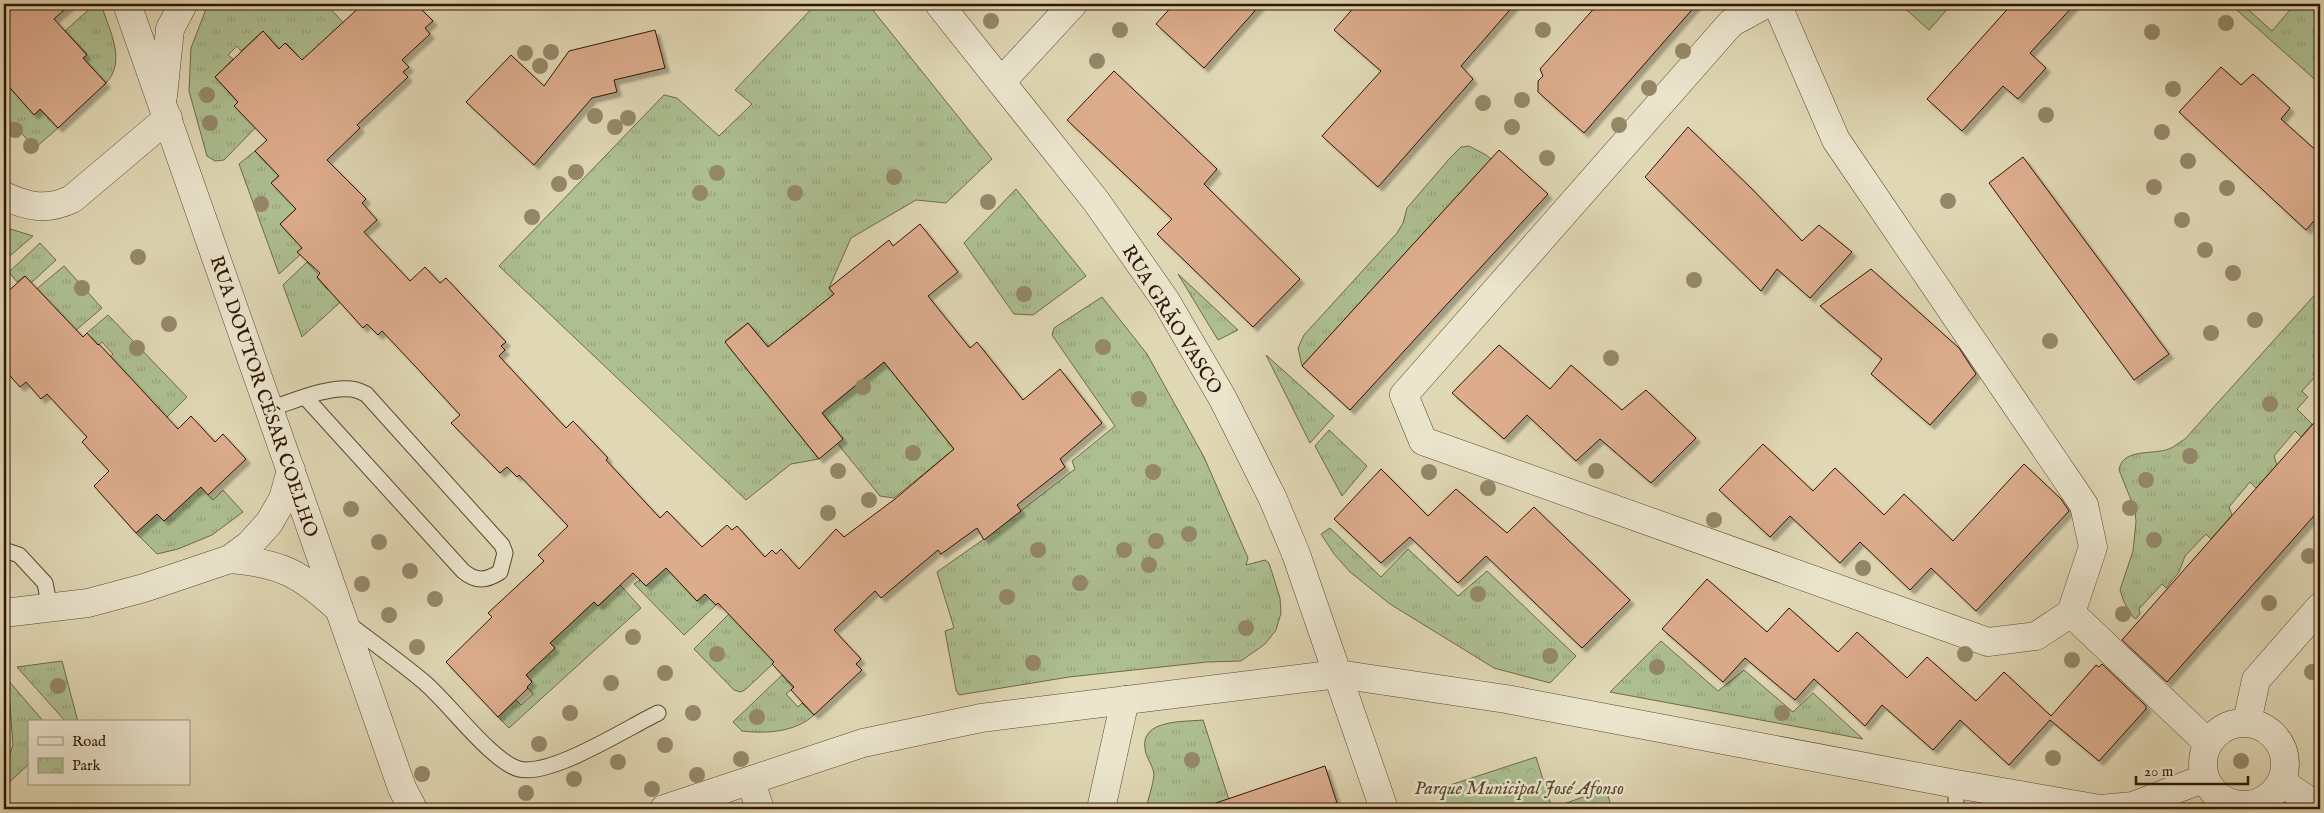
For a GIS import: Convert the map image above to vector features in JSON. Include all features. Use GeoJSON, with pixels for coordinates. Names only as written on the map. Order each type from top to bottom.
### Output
{"type":"FeatureCollection","features":[{"type":"Feature","properties":{"kind":"street","name":"RUA DOUTOR CÉSAR COELHO"},"geometry":{"type":"LineString","coordinates":[[127,4],[406,802]]}},
{"type":"Feature","properties":{"kind":"street"},"geometry":{"type":"LineString","coordinates":[[4,196],[38,207],[57,206],[72,200],[165,110],[170,29],[183,4]]}},
{"type":"Feature","properties":{"kind":"street","name":"RUA GRÃO VASCO"},"geometry":{"type":"LineString","coordinates":[[939,4],[1096,201],[1161,293],[1223,399],[1273,499],[1296,554],[1384,809]]}},
{"type":"Feature","properties":{"kind":"street"},"geometry":{"type":"LineString","coordinates":[[1000,82],[1073,4]]}},
{"type":"Feature","properties":{"kind":"street"},"geometry":{"type":"LineString","coordinates":[[1766,4],[1730,23],[1404,395],[1423,441],[1988,642],[2036,636],[2071,613],[2093,547],[2084,505],[1836,140],[1777,4]]}},
{"type":"Feature","properties":{"kind":"street"},"geometry":{"type":"LineString","coordinates":[[4,613],[88,603],[144,588],[230,559],[249,545],[269,523],[283,499],[291,470]]}},
{"type":"Feature","properties":{"kind":"street"},"geometry":{"type":"LineString","coordinates":[[230,559],[274,565],[299,576],[318,589],[342,615]]}},
{"type":"Feature","properties":{"kind":"street"},"geometry":{"type":"LineString","coordinates":[[2247,722],[2256,680],[2320,607]]}},
{"type":"Feature","properties":{"kind":"street"},"geometry":{"type":"LineString","coordinates":[[2071,613],[2208,743]]}},
{"type":"Feature","properties":{"kind":"street"},"geometry":{"type":"LineString","coordinates":[[664,809],[751,782],[863,743],[981,718],[1338,674],[1506,699],[1956,796],[2100,809],[2133,806],[2205,778]]}},
{"type":"Feature","properties":{"kind":"street"},"geometry":{"type":"LineString","coordinates":[[1101,809],[1125,700]]}},
{"type":"Feature","properties":{"kind":"street"},"geometry":{"type":"LineString","coordinates":[[2247,722],[2263,727],[2275,737],[2283,751],[2285,767],[2281,782],[2271,795],[2257,804],[2241,805],[2226,801],[2213,791],[2205,778],[2203,760],[2208,743],[2218,732],[2232,724],[2247,722]]}},
{"type":"Feature","properties":{"kind":"street"},"geometry":{"type":"LineString","coordinates":[[751,782],[760,809]]}},
{"type":"Feature","properties":{"kind":"street"},"geometry":{"type":"LineString","coordinates":[[2281,782],[2320,808]]}},
{"type":"Feature","properties":{"kind":"lane"},"geometry":{"type":"LineString","coordinates":[[269,409],[331,390],[350,389],[366,394],[502,545],[505,553],[504,565],[500,572],[485,580],[478,580],[463,571],[305,398]]}},
{"type":"Feature","properties":{"kind":"lane"},"geometry":{"type":"LineString","coordinates":[[4,550],[19,555],[45,583],[50,608]]}},
{"type":"Feature","properties":{"kind":"lane"},"geometry":{"type":"LineString","coordinates":[[342,615],[425,683],[500,759],[519,769],[540,769],[559,764],[658,713]]}},
{"type":"Feature","properties":{"kind":"green space"},"geometry":{"type":"Polygon","coordinates":[[[95,4],[101,4],[112,35],[116,55],[112,74],[106,83],[83,58],[87,54],[65,31],[95,4]]]}},
{"type":"Feature","properties":{"kind":"green space"},"geometry":{"type":"Polygon","coordinates":[[[208,4],[326,4],[349,29],[304,79],[298,56],[286,43],[279,49],[263,31],[241,51],[237,46],[228,55],[233,59],[215,77],[238,102],[235,106],[262,121],[224,160],[215,161],[207,156],[189,91],[191,48],[208,4]]]}},
{"type":"Feature","properties":{"kind":"green space"},"geometry":{"type":"Polygon","coordinates":[[[816,4],[868,4],[992,159],[946,203],[916,200],[851,238],[829,288],[834,294],[768,347],[748,323],[725,341],[819,459],[791,464],[746,500],[499,266],[664,95],[677,98],[719,136],[752,104],[735,90],[816,4]]]}},
{"type":"Feature","properties":{"kind":"green space"},"geometry":{"type":"Polygon","coordinates":[[[1900,4],[1952,4],[1929,30],[1900,4]]]}},
{"type":"Feature","properties":{"kind":"green space"},"geometry":{"type":"Polygon","coordinates":[[[2230,4],[2242,4],[2272,31],[2295,4],[2320,4],[2320,84],[2230,4]]]}},
{"type":"Feature","properties":{"kind":"green space"},"geometry":{"type":"Polygon","coordinates":[[[13,80],[34,115],[40,109],[58,128],[35,148],[4,114],[4,89],[13,80]]]}},
{"type":"Feature","properties":{"kind":"green space"},"geometry":{"type":"Polygon","coordinates":[[[1469,146],[1491,159],[1302,366],[1298,348],[1304,335],[1397,233],[1403,223],[1407,208],[1450,158],[1461,147],[1469,146]]]}},
{"type":"Feature","properties":{"kind":"green space"},"geometry":{"type":"Polygon","coordinates":[[[255,151],[267,164],[282,172],[272,183],[296,209],[280,224],[291,236],[306,244],[298,252],[300,255],[279,274],[239,164],[255,151]]]}},
{"type":"Feature","properties":{"kind":"green space"},"geometry":{"type":"Polygon","coordinates":[[[1016,189],[1086,276],[1033,315],[1014,314],[964,243],[1016,189]]]}},
{"type":"Feature","properties":{"kind":"green space"},"geometry":{"type":"Polygon","coordinates":[[[4,227],[33,236],[4,261],[4,227]]]}},
{"type":"Feature","properties":{"kind":"green space"},"geometry":{"type":"Polygon","coordinates":[[[40,243],[56,260],[31,283],[25,276],[17,282],[9,272],[40,243]]]}},
{"type":"Feature","properties":{"kind":"green space"},"geometry":{"type":"Polygon","coordinates":[[[307,262],[319,275],[317,278],[328,290],[335,284],[347,296],[302,337],[283,285],[307,262]]]}},
{"type":"Feature","properties":{"kind":"green space"},"geometry":{"type":"Polygon","coordinates":[[[64,266],[102,308],[75,331],[49,302],[33,292],[64,266]]]}},
{"type":"Feature","properties":{"kind":"green space"},"geometry":{"type":"Polygon","coordinates":[[[1178,274],[1238,330],[1218,340],[1178,274]]]}},
{"type":"Feature","properties":{"kind":"green space"},"geometry":{"type":"Polygon","coordinates":[[[2320,289],[2320,365],[2313,374],[2315,377],[2302,391],[2308,397],[2297,409],[2312,424],[2301,437],[2295,431],[2274,456],[2277,465],[2256,488],[2250,482],[2229,507],[2232,515],[2211,539],[2206,534],[2185,556],[2179,572],[2166,588],[2162,584],[2139,609],[2140,614],[2136,619],[2124,602],[2120,590],[2133,551],[2136,522],[2135,510],[2119,470],[2121,463],[2132,455],[2169,449],[2185,439],[2320,289]]]}},
{"type":"Feature","properties":{"kind":"green space"},"geometry":{"type":"Polygon","coordinates":[[[1102,297],[1147,354],[1204,457],[1248,558],[1246,565],[1265,560],[1269,563],[1280,598],[1281,613],[1276,630],[1265,644],[1241,661],[1207,662],[1069,677],[959,695],[956,690],[945,631],[954,628],[937,572],[984,539],[1075,469],[1072,461],[1115,426],[1052,335],[1054,328],[1102,297]]]}},
{"type":"Feature","properties":{"kind":"green space"},"geometry":{"type":"Polygon","coordinates":[[[108,315],[187,397],[160,424],[106,361],[113,354],[102,342],[98,345],[87,333],[108,315]]]}},
{"type":"Feature","properties":{"kind":"green space"},"geometry":{"type":"Polygon","coordinates":[[[1266,355],[1334,416],[1310,443],[1266,355]]]}},
{"type":"Feature","properties":{"kind":"green space"},"geometry":{"type":"Polygon","coordinates":[[[884,362],[954,449],[894,498],[880,496],[837,443],[843,439],[822,413],[884,362]]]}},
{"type":"Feature","properties":{"kind":"green space"},"geometry":{"type":"Polygon","coordinates":[[[1329,430],[1367,466],[1342,496],[1315,446],[1329,430]]]}},
{"type":"Feature","properties":{"kind":"green space"},"geometry":{"type":"Polygon","coordinates":[[[196,482],[213,500],[223,490],[243,512],[212,535],[178,549],[157,554],[136,533],[157,514],[164,521],[176,510],[172,504],[196,482]]]}},
{"type":"Feature","properties":{"kind":"green space"},"geometry":{"type":"Polygon","coordinates":[[[1330,528],[1381,577],[1408,549],[1458,596],[1487,571],[1576,656],[1550,683],[1494,668],[1390,604],[1350,572],[1334,554],[1321,534],[1330,528]]]}},
{"type":"Feature","properties":{"kind":"green space"},"geometry":{"type":"Polygon","coordinates":[[[666,558],[689,582],[684,587],[697,601],[705,594],[716,605],[684,635],[634,584],[640,580],[646,586],[666,558]]]}},
{"type":"Feature","properties":{"kind":"green space"},"geometry":{"type":"Polygon","coordinates":[[[613,577],[641,608],[509,728],[498,717],[516,700],[521,705],[533,694],[527,687],[532,681],[513,661],[554,648],[550,643],[594,602],[598,606],[610,595],[613,577]]]}},
{"type":"Feature","properties":{"kind":"green space"},"geometry":{"type":"Polygon","coordinates":[[[733,610],[751,638],[778,659],[741,692],[734,690],[694,649],[733,610]]]}},
{"type":"Feature","properties":{"kind":"green space"},"geometry":{"type":"Polygon","coordinates":[[[1661,641],[1718,691],[1744,670],[1793,712],[1813,693],[1863,739],[1610,692],[1661,641]]]}},
{"type":"Feature","properties":{"kind":"green space"},"geometry":{"type":"Polygon","coordinates":[[[62,661],[77,720],[64,720],[17,667],[62,661]]]}},
{"type":"Feature","properties":{"kind":"green space"},"geometry":{"type":"Polygon","coordinates":[[[782,675],[793,688],[786,694],[798,707],[802,703],[814,715],[799,725],[780,731],[742,731],[733,722],[782,675]]]}},
{"type":"Feature","properties":{"kind":"green space"},"geometry":{"type":"Polygon","coordinates":[[[8,680],[42,720],[28,720],[28,765],[4,787],[4,771],[13,745],[8,680]]]}},
{"type":"Feature","properties":{"kind":"green space"},"geometry":{"type":"Polygon","coordinates":[[[1203,720],[1232,809],[1146,809],[1154,775],[1145,749],[1145,739],[1149,732],[1165,724],[1203,720]]]}},
{"type":"Feature","properties":{"kind":"green space","name":"Parque Municipal José Afonso"},"geometry":{"type":"Polygon","coordinates":[[[1536,757],[1552,808],[1606,789],[1612,809],[1448,809],[1441,788],[1536,757]]]}},
{"type":"Feature","properties":{"kind":"building"},"geometry":{"type":"Polygon","coordinates":[[[4,4],[71,4],[54,19],[87,55],[83,58],[106,83],[58,128],[40,109],[34,115],[4,81],[4,4]]]}},
{"type":"Feature","properties":{"kind":"building"},"geometry":{"type":"Polygon","coordinates":[[[363,4],[416,4],[433,21],[425,28],[430,34],[402,60],[409,67],[403,72],[408,77],[357,125],[360,128],[327,160],[366,199],[362,203],[377,220],[364,232],[410,281],[425,267],[440,283],[446,278],[506,342],[501,346],[505,350],[499,356],[566,428],[573,421],[660,518],[667,511],[702,547],[727,525],[732,530],[737,526],[765,557],[772,550],[776,554],[781,549],[799,569],[836,529],[844,537],[895,499],[954,449],[884,362],[822,413],[843,439],[819,459],[725,342],[748,323],[768,347],[834,294],[829,288],[889,240],[893,246],[920,224],[958,272],[928,296],[970,348],[977,342],[1023,400],[1060,369],[1102,423],[1060,459],[1065,467],[1017,505],[1021,511],[984,540],[977,528],[941,554],[938,550],[881,598],[875,591],[834,630],[861,659],[856,664],[862,670],[814,715],[791,690],[794,687],[772,664],[774,662],[718,603],[716,605],[705,594],[697,601],[666,568],[646,586],[633,573],[598,606],[594,602],[550,643],[555,648],[526,675],[532,682],[528,688],[498,717],[446,662],[492,617],[488,613],[544,561],[538,555],[568,526],[519,475],[517,477],[507,467],[500,473],[451,423],[460,415],[415,366],[382,331],[378,335],[367,324],[363,328],[317,277],[320,273],[297,252],[302,248],[280,224],[296,209],[271,183],[279,176],[255,151],[267,140],[234,106],[238,102],[215,77],[263,31],[279,49],[285,43],[302,60],[363,4]]]}},
{"type":"Feature","properties":{"kind":"building"},"geometry":{"type":"Polygon","coordinates":[[[1174,4],[1261,4],[1204,68],[1156,24],[1174,4]]]}},
{"type":"Feature","properties":{"kind":"building"},"geometry":{"type":"Polygon","coordinates":[[[1357,4],[1515,4],[1461,66],[1473,79],[1378,187],[1322,136],[1381,71],[1334,30],[1357,4]]]}},
{"type":"Feature","properties":{"kind":"building"},"geometry":{"type":"Polygon","coordinates":[[[1598,4],[1697,4],[1584,133],[1538,92],[1538,81],[1543,76],[1540,69],[1598,4]]]}},
{"type":"Feature","properties":{"kind":"building"},"geometry":{"type":"Polygon","coordinates":[[[2012,4],[2075,4],[2030,53],[2046,68],[2018,99],[2003,86],[1962,131],[1927,99],[2012,4]]]}},
{"type":"Feature","properties":{"kind":"building"},"geometry":{"type":"Polygon","coordinates":[[[655,30],[665,68],[614,80],[617,92],[592,98],[534,165],[466,102],[511,55],[544,86],[569,51],[655,30]]]}},
{"type":"Feature","properties":{"kind":"building"},"geometry":{"type":"Polygon","coordinates":[[[2221,67],[2241,85],[2253,74],[2290,108],[2281,119],[2320,154],[2320,214],[2306,230],[2179,112],[2221,67]]]}},
{"type":"Feature","properties":{"kind":"building"},"geometry":{"type":"Polygon","coordinates":[[[1114,71],[1217,169],[1204,184],[1300,279],[1253,327],[1157,234],[1172,219],[1067,120],[1114,71]]]}},
{"type":"Feature","properties":{"kind":"building"},"geometry":{"type":"Polygon","coordinates":[[[1688,127],[1802,241],[1819,225],[1852,252],[1810,298],[1777,269],[1761,291],[1645,177],[1688,127]]]}},
{"type":"Feature","properties":{"kind":"building"},"geometry":{"type":"Polygon","coordinates":[[[1499,150],[1548,194],[1350,410],[1302,366],[1499,150]]]}},
{"type":"Feature","properties":{"kind":"building"},"geometry":{"type":"Polygon","coordinates":[[[2023,157],[2169,354],[2134,380],[1989,183],[2023,157]]]}},
{"type":"Feature","properties":{"kind":"building"},"geometry":{"type":"Polygon","coordinates":[[[1871,269],[1959,348],[1976,374],[1930,425],[1871,374],[1882,359],[1820,306],[1871,269]]]}},
{"type":"Feature","properties":{"kind":"building"},"geometry":{"type":"Polygon","coordinates":[[[25,276],[83,337],[87,333],[99,344],[178,429],[191,416],[215,442],[223,434],[246,459],[208,495],[201,487],[164,521],[157,514],[136,533],[94,486],[109,471],[82,442],[87,437],[47,394],[41,399],[26,382],[20,387],[4,369],[4,295],[25,276]]]}},
{"type":"Feature","properties":{"kind":"building"},"geometry":{"type":"Polygon","coordinates":[[[1499,345],[1550,389],[1571,365],[1622,410],[1646,390],[1696,438],[1651,483],[1600,439],[1576,461],[1527,415],[1504,439],[1452,393],[1499,345]]]}},
{"type":"Feature","properties":{"kind":"building"},"geometry":{"type":"Polygon","coordinates":[[[2320,416],[2320,509],[2167,682],[2122,640],[2320,416]]]}},
{"type":"Feature","properties":{"kind":"building"},"geometry":{"type":"Polygon","coordinates":[[[1763,444],[1813,491],[1835,468],[1884,515],[1904,494],[1953,541],[2024,464],[2061,499],[2069,511],[1976,611],[1931,568],[1910,590],[1860,542],[1840,563],[1790,516],[1770,537],[1719,490],[1763,444]]]}},
{"type":"Feature","properties":{"kind":"building"},"geometry":{"type":"Polygon","coordinates":[[[1381,469],[1428,516],[1456,489],[1507,533],[1534,507],[1630,600],[1582,648],[1486,556],[1458,583],[1410,537],[1381,563],[1334,519],[1381,469]]]}},
{"type":"Feature","properties":{"kind":"building"},"geometry":{"type":"Polygon","coordinates":[[[1707,579],[1767,632],[1789,608],[1838,652],[1857,632],[1907,678],[1927,657],[1976,701],[2004,672],[2051,716],[2096,665],[2099,667],[2102,664],[2146,706],[2146,709],[2099,761],[2050,720],[2009,765],[1960,720],[1933,750],[1882,705],[1865,726],[1814,679],[1795,700],[1745,658],[1723,682],[1662,629],[1707,579]]]}},
{"type":"Feature","properties":{"kind":"building"},"geometry":{"type":"Polygon","coordinates":[[[1325,766],[1339,809],[1214,809],[1213,804],[1325,766]]]}}]}
